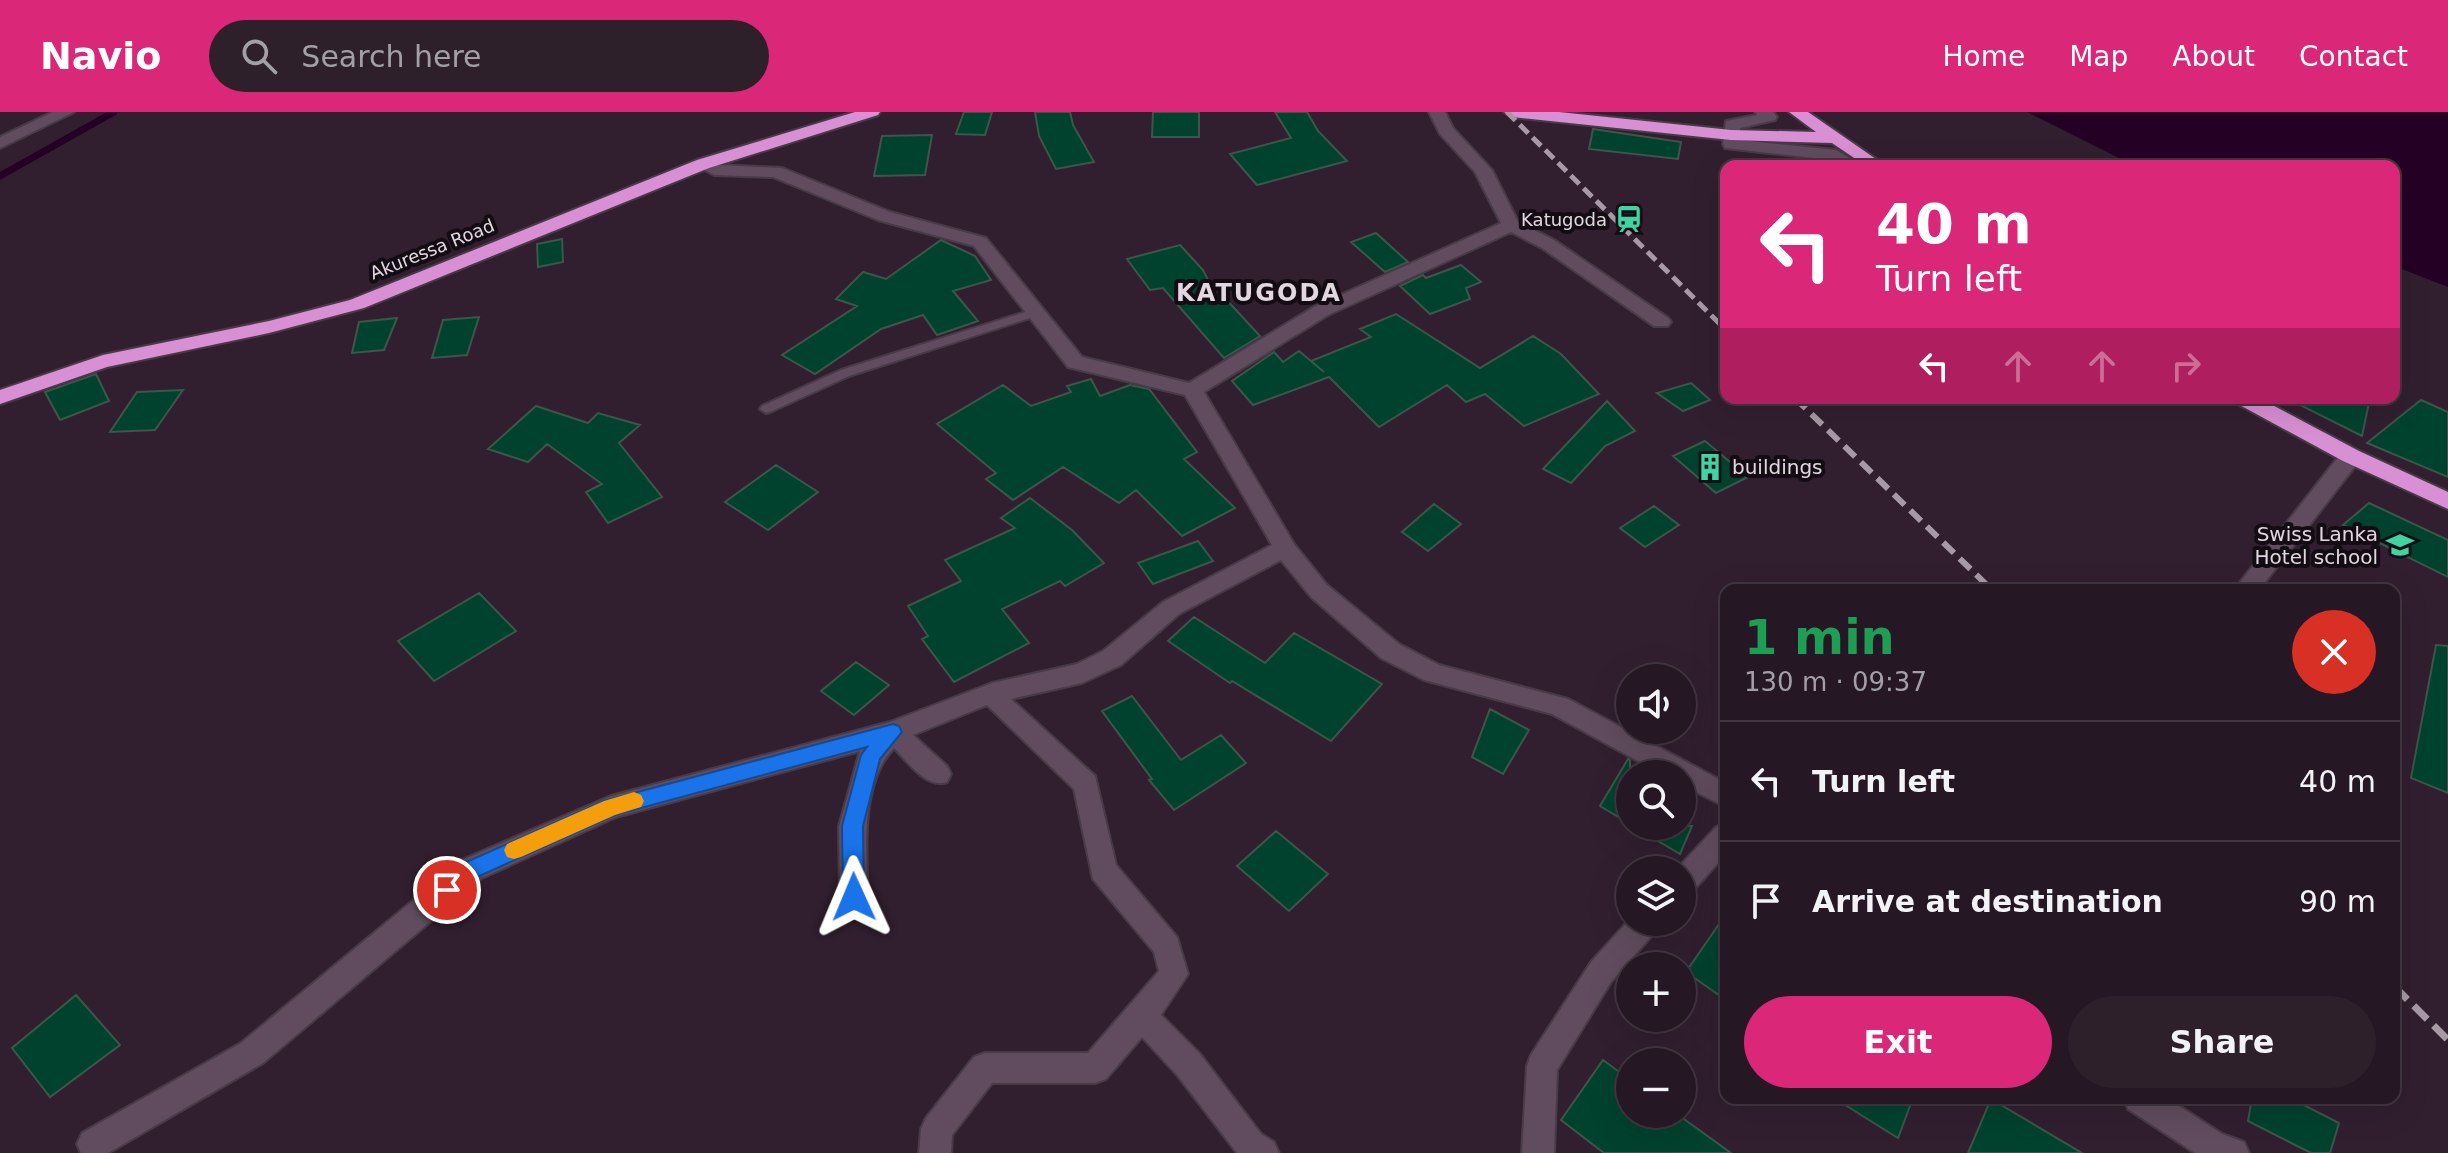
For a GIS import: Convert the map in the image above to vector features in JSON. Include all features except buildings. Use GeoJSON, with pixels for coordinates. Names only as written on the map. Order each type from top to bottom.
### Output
{"type":"FeatureCollection","features":[{"type":"Feature","properties":{"kind":"highway","name":"Akuressa Road"},"geometry":{"type":"LineString","coordinates":[[0,397],[103,361],[269,327],[357,304],[703,164],[872,112]]}},
{"type":"Feature","properties":{"kind":"highway"},"geometry":{"type":"LineString","coordinates":[[1512,112],[1731,135],[1837,138]]}},
{"type":"Feature","properties":{"kind":"highway"},"geometry":{"type":"LineString","coordinates":[[1797,112],[1868,160]]}},
{"type":"Feature","properties":{"kind":"highway"},"geometry":{"type":"LineString","coordinates":[[2254,404],[2351,456],[2448,501]]}},
{"type":"Feature","properties":{"kind":"street"},"geometry":{"type":"LineString","coordinates":[[0,143],[66,112]]}},
{"type":"Feature","properties":{"kind":"street"},"geometry":{"type":"LineString","coordinates":[[1437,112],[1446,130],[1483,170],[1511,225],[1548,244],[1661,322]]}},
{"type":"Feature","properties":{"kind":"street"},"geometry":{"type":"LineString","coordinates":[[1763,112],[1769,117],[1732,125],[1731,144],[1836,155],[1844,160]]}},
{"type":"Feature","properties":{"kind":"street"},"geometry":{"type":"LineString","coordinates":[[703,164],[714,170],[776,172],[884,216],[980,242],[1075,362],[1192,390],[1321,311],[1511,225]]}},
{"type":"Feature","properties":{"kind":"street"},"geometry":{"type":"LineString","coordinates":[[1192,390],[1286,550],[1319,591],[1390,651],[1433,673],[1559,706],[1720,793]]}},
{"type":"Feature","properties":{"kind":"street"},"geometry":{"type":"LineString","coordinates":[[2251,584],[2351,456]]}},
{"type":"Feature","properties":{"kind":"street"},"geometry":{"type":"LineString","coordinates":[[86,1150],[252,1053],[472,869],[611,807],[893,732],[992,693],[1082,673],[1112,658],[1171,608],[1268,555],[1286,550]]}},
{"type":"Feature","properties":{"kind":"street"},"geometry":{"type":"LineString","coordinates":[[935,1153],[937,1129],[985,1068],[1095,1068],[1142,1016],[1174,974],[1167,946],[1103,870],[1086,784],[1006,711],[992,693]]}},
{"type":"Feature","properties":{"kind":"street"},"geometry":{"type":"LineString","coordinates":[[893,732],[938,774]]}},
{"type":"Feature","properties":{"kind":"street"},"geometry":{"type":"LineString","coordinates":[[854,897],[852,826],[871,755],[893,732]]}},
{"type":"Feature","properties":{"kind":"street"},"geometry":{"type":"LineString","coordinates":[[1696,868],[1720,842]]}},
{"type":"Feature","properties":{"kind":"street"},"geometry":{"type":"LineString","coordinates":[[1538,1153],[1542,1066],[1601,972],[1633,936]]}},
{"type":"Feature","properties":{"kind":"street"},"geometry":{"type":"LineString","coordinates":[[1142,1016],[1189,1065],[1250,1145],[1263,1153]]}},
{"type":"Feature","properties":{"kind":"street"},"geometry":{"type":"LineString","coordinates":[[2148,1104],[2214,1147],[2233,1153]]}},
{"type":"Feature","properties":{"kind":"lane"},"geometry":{"type":"LineString","coordinates":[[766,409],[845,373],[1035,313]]}},
{"type":"Feature","properties":{"kind":"shaded area"},"geometry":{"type":"Polygon","coordinates":[[[2027,112],[2448,112],[2448,287],[2400,268],[2400,160],[2123,160],[2027,112]]]}},
{"type":"Feature","properties":{"kind":"waterway"},"geometry":{"type":"LineString","coordinates":[[0,176],[114,112]]}},
{"type":"Feature","properties":{"kind":"railway"},"geometry":{"type":"LineString","coordinates":[[1507,112],[1720,324]]}},
{"type":"Feature","properties":{"kind":"railway"},"geometry":{"type":"LineString","coordinates":[[1801,404],[1986,584]]}},
{"type":"Feature","properties":{"kind":"railway"},"geometry":{"type":"LineString","coordinates":[[2400,992],[2448,1040]]}},
{"type":"Feature","properties":{"kind":"slow traffic"},"geometry":{"type":"LineString","coordinates":[[514,850],[611,807],[634,801]]}},
{"type":"Feature","properties":{"kind":"place","name":"Katugoda"},"geometry":{"type":"Point","coordinates":[1629,219]}},
{"type":"Feature","properties":{"kind":"place","name":"buildings"},"geometry":{"type":"Point","coordinates":[1710,467]}},
{"type":"Feature","properties":{"kind":"place","name":"Swiss Lanka Hotel school"},"geometry":{"type":"Point","coordinates":[2400,545]}},
{"type":"Feature","properties":{"kind":"district","name":"KATUGODA"},"geometry":{"type":"Point","coordinates":[1259,293]}},
{"type":"Feature","properties":{"kind":"route"},"geometry":{"type":"LineString","coordinates":[[447,890],[472,869],[611,807],[893,732],[871,755],[852,826],[854,897]]}}]}
